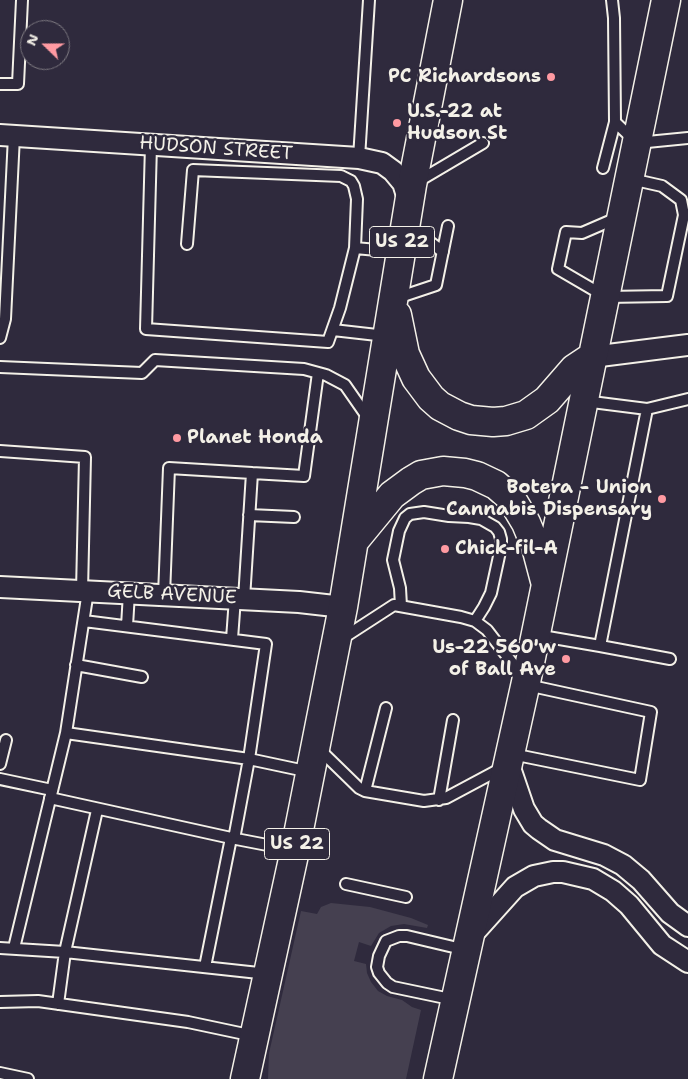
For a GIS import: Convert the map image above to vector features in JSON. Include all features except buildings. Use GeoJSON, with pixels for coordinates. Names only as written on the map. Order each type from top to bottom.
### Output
{"type":"FeatureCollection","features":[{"type":"Feature","properties":{"kind":"highway"},"geometry":{"type":"LineString","coordinates":[[430,0],[441,32]]}},
{"type":"Feature","properties":{"kind":"highway","name":"US 22"},"geometry":{"type":"LineString","coordinates":[[245,1079],[314,759],[343,607],[394,299],[400,252],[448,0]]}},
{"type":"Feature","properties":{"kind":"highway"},"geometry":{"type":"LineString","coordinates":[[438,1079],[510,759],[666,0]]}},
{"type":"Feature","properties":{"kind":"highway"},"geometry":{"type":"LineString","coordinates":[[394,299],[405,354],[416,378],[431,398],[440,406],[449,412],[465,418],[493,422],[506,421],[526,415],[547,400],[574,369],[592,357]]}},
{"type":"Feature","properties":{"kind":"highway"},"geometry":{"type":"LineString","coordinates":[[354,542],[392,496],[411,481],[421,476],[443,471],[466,473],[496,485],[517,505],[536,547],[546,585]]}},
{"type":"Feature","properties":{"kind":"highway"},"geometry":{"type":"LineString","coordinates":[[254,1041],[261,1079]]}},
{"type":"Feature","properties":{"kind":"street","name":"HUDSON STREET"},"geometry":{"type":"LineString","coordinates":[[7,135],[359,158],[382,163],[393,171],[403,183],[409,203]]}},
{"type":"Feature","properties":{"kind":"street"},"geometry":{"type":"LineString","coordinates":[[592,357],[688,344]]}},
{"type":"Feature","properties":{"kind":"street","name":"GELB AVENUE"},"geometry":{"type":"LineString","coordinates":[[0,587],[315,603],[343,607]]}},
{"type":"Feature","properties":{"kind":"street"},"geometry":{"type":"LineString","coordinates":[[510,759],[524,809],[539,830],[555,840],[604,855],[623,865],[641,880],[670,913],[688,926]]}},
{"type":"Feature","properties":{"kind":"street"},"geometry":{"type":"LineString","coordinates":[[469,944],[515,887],[534,876],[563,872],[588,878],[613,891],[630,905],[662,944],[688,962]]}},
{"type":"Feature","properties":{"kind":"lane"},"geometry":{"type":"LineString","coordinates":[[0,84],[18,84],[22,0]]}},
{"type":"Feature","properties":{"kind":"lane"},"geometry":{"type":"LineString","coordinates":[[359,158],[369,0]]}},
{"type":"Feature","properties":{"kind":"lane"},"geometry":{"type":"LineString","coordinates":[[603,168],[615,122],[614,18],[612,0]]}},
{"type":"Feature","properties":{"kind":"lane"},"geometry":{"type":"LineString","coordinates":[[615,122],[637,143],[688,138]]}},
{"type":"Feature","properties":{"kind":"lane"},"geometry":{"type":"LineString","coordinates":[[0,338],[6,319],[4,265],[12,188],[7,135]]}},
{"type":"Feature","properties":{"kind":"lane"},"geometry":{"type":"LineString","coordinates":[[443,252],[409,203],[482,143]]}},
{"type":"Feature","properties":{"kind":"lane"},"geometry":{"type":"LineString","coordinates":[[151,144],[146,329],[328,342],[344,294],[355,248],[357,198],[354,186],[351,181],[341,176],[193,170],[187,244]]}},
{"type":"Feature","properties":{"kind":"lane"},"geometry":{"type":"LineString","coordinates":[[622,216],[582,233],[566,232],[558,268],[606,297],[667,296],[684,215],[681,200],[662,186],[630,178]]}},
{"type":"Feature","properties":{"kind":"lane"},"geometry":{"type":"LineString","coordinates":[[0,188],[12,188]]}},
{"type":"Feature","properties":{"kind":"lane"},"geometry":{"type":"LineString","coordinates":[[394,299],[436,285],[448,226]]}},
{"type":"Feature","properties":{"kind":"lane"},"geometry":{"type":"LineString","coordinates":[[355,248],[400,252]]}},
{"type":"Feature","properties":{"kind":"lane"},"geometry":{"type":"LineString","coordinates":[[333,330],[387,336]]}},
{"type":"Feature","properties":{"kind":"lane"},"geometry":{"type":"LineString","coordinates":[[0,367],[142,373],[155,360],[304,369],[345,385],[373,424]]}},
{"type":"Feature","properties":{"kind":"lane"},"geometry":{"type":"LineString","coordinates":[[164,595],[169,468],[304,476],[318,373]]}},
{"type":"Feature","properties":{"kind":"lane"},"geometry":{"type":"LineString","coordinates":[[584,400],[647,409],[688,399]]}},
{"type":"Feature","properties":{"kind":"lane"},"geometry":{"type":"LineString","coordinates":[[600,646],[647,409]]}},
{"type":"Feature","properties":{"kind":"lane"},"geometry":{"type":"LineString","coordinates":[[0,452],[85,456],[84,621],[66,733],[14,948]]}},
{"type":"Feature","properties":{"kind":"lane"},"geometry":{"type":"LineString","coordinates":[[232,639],[240,599],[252,472]]}},
{"type":"Feature","properties":{"kind":"lane"},"geometry":{"type":"LineString","coordinates":[[400,606],[400,588],[393,560],[399,531],[405,518],[410,514],[424,512],[481,519],[495,527],[499,532],[501,547],[491,593],[475,621]]}},
{"type":"Feature","properties":{"kind":"lane"},"geometry":{"type":"LineString","coordinates":[[249,515],[294,517]]}},
{"type":"Feature","properties":{"kind":"lane"},"geometry":{"type":"LineString","coordinates":[[127,626],[130,593]]}},
{"type":"Feature","properties":{"kind":"lane"},"geometry":{"type":"LineString","coordinates":[[66,733],[249,759],[314,759],[365,790],[424,801],[439,800],[453,795],[510,759],[640,780],[651,712],[526,683],[487,630],[475,621],[461,616],[394,605],[336,643]]}},
{"type":"Feature","properties":{"kind":"lane"},"geometry":{"type":"LineString","coordinates":[[84,621],[266,644],[249,759],[205,967]]}},
{"type":"Feature","properties":{"kind":"lane"},"geometry":{"type":"LineString","coordinates":[[536,635],[670,659]]}},
{"type":"Feature","properties":{"kind":"lane"},"geometry":{"type":"LineString","coordinates":[[76,665],[142,677]]}},
{"type":"Feature","properties":{"kind":"lane"},"geometry":{"type":"LineString","coordinates":[[365,790],[386,708]]}},
{"type":"Feature","properties":{"kind":"lane"},"geometry":{"type":"LineString","coordinates":[[439,800],[453,720]]}},
{"type":"Feature","properties":{"kind":"lane"},"geometry":{"type":"LineString","coordinates":[[0,764],[6,740]]}},
{"type":"Feature","properties":{"kind":"lane"},"geometry":{"type":"LineString","coordinates":[[0,778],[97,810],[295,850]]}},
{"type":"Feature","properties":{"kind":"lane"},"geometry":{"type":"LineString","coordinates":[[58,1004],[65,952],[97,810]]}},
{"type":"Feature","properties":{"kind":"lane"},"geometry":{"type":"LineString","coordinates":[[346,884],[406,897]]}},
{"type":"Feature","properties":{"kind":"lane"},"geometry":{"type":"LineString","coordinates":[[456,1000],[393,987],[379,973],[377,967],[379,956],[386,942],[400,936],[469,944]]}},
{"type":"Feature","properties":{"kind":"lane"},"geometry":{"type":"LineString","coordinates":[[0,948],[65,952],[269,974]]}},
{"type":"Feature","properties":{"kind":"lane"},"geometry":{"type":"LineString","coordinates":[[0,1002],[38,1001],[188,1022],[254,1041]]}},
{"type":"Feature","properties":{"kind":"lane"},"geometry":{"type":"LineString","coordinates":[[0,1073],[28,1079]]}},
{"type":"Feature","properties":{"kind":"shaded area"},"geometry":{"type":"Polygon","coordinates":[[[331,903],[370,907],[411,918],[428,925],[427,928],[404,924],[391,926],[379,933],[371,946],[359,942],[354,961],[366,964],[371,982],[378,991],[421,1010],[406,1079],[268,1079],[269,1053],[301,911],[317,914],[321,907],[331,903]]]}},
{"type":"Feature","properties":{"kind":"place","name":"PC Richardsons"},"geometry":{"type":"Point","coordinates":[551,77]}},
{"type":"Feature","properties":{"kind":"place","name":"U.S.-22 at Hudson St"},"geometry":{"type":"Point","coordinates":[397,123]}},
{"type":"Feature","properties":{"kind":"place","name":"Planet Honda"},"geometry":{"type":"Point","coordinates":[177,438]}},
{"type":"Feature","properties":{"kind":"place","name":"Botera - Union Cannabis Dispensary"},"geometry":{"type":"Point","coordinates":[662,499]}},
{"type":"Feature","properties":{"kind":"place","name":"Chick-fil-A"},"geometry":{"type":"Point","coordinates":[445,549]}},
{"type":"Feature","properties":{"kind":"place","name":"Us-22 560'w of Ball Ave"},"geometry":{"type":"Point","coordinates":[566,659]}}]}
